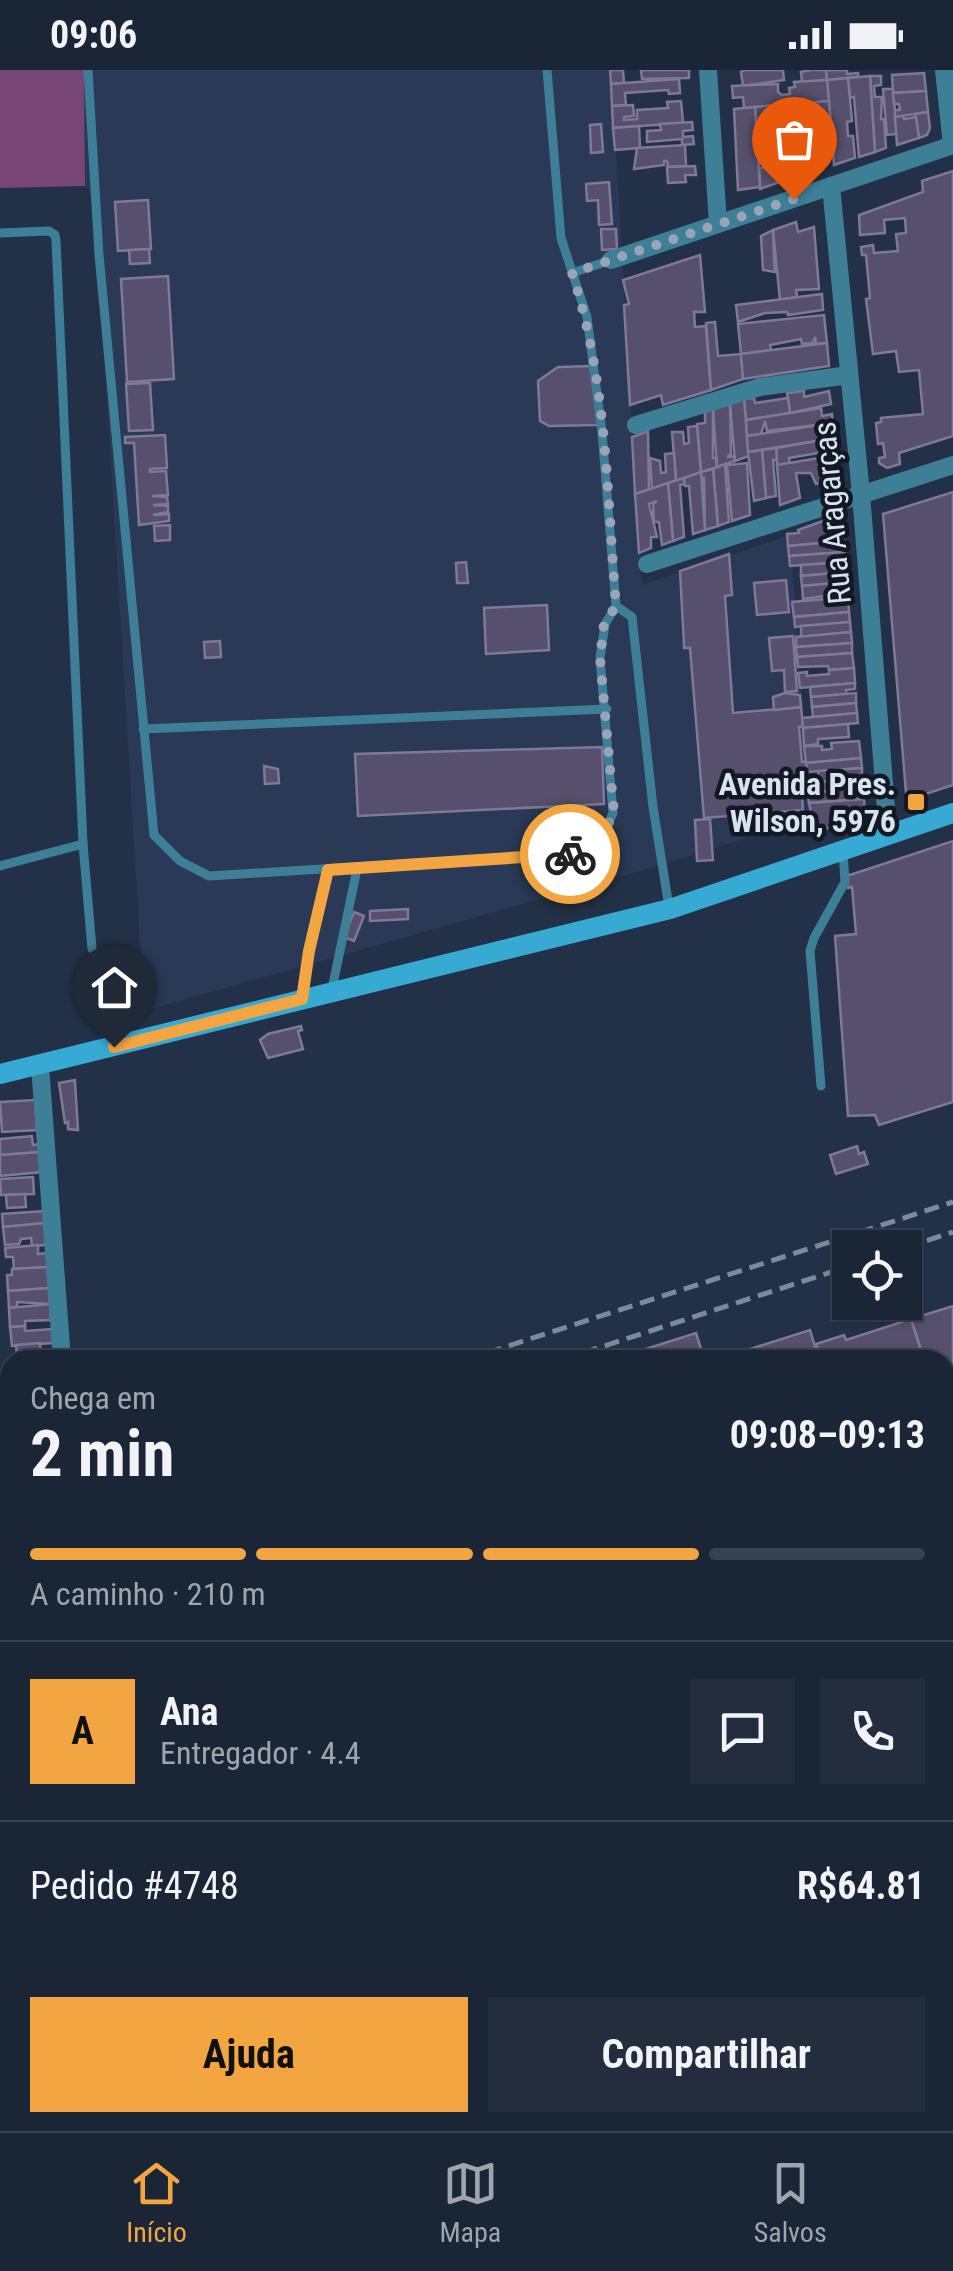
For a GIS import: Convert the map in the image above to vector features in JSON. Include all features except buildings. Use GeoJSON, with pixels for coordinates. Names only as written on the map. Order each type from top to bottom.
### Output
{"type":"FeatureCollection","features":[{"type":"Feature","properties":{"kind":"main road"},"geometry":{"type":"LineString","coordinates":[[0,1074],[670,909],[953,813]]}},
{"type":"Feature","properties":{"kind":"street"},"geometry":{"type":"LineString","coordinates":[[708,70],[718,224]]}},
{"type":"Feature","properties":{"kind":"street"},"geometry":{"type":"LineString","coordinates":[[611,260],[953,145],[944,70]]}},
{"type":"Feature","properties":{"kind":"street","name":"Rua Aragarças"},"geometry":{"type":"LineString","coordinates":[[831,186],[888,834]]}},
{"type":"Feature","properties":{"kind":"street"},"geometry":{"type":"LineString","coordinates":[[636,425],[760,387],[849,374]]}},
{"type":"Feature","properties":{"kind":"street"},"geometry":{"type":"LineString","coordinates":[[648,564],[953,465]]}},
{"type":"Feature","properties":{"kind":"street"},"geometry":{"type":"LineString","coordinates":[[40,1066],[61,1350]]}},
{"type":"Feature","properties":{"kind":"lane"},"geometry":{"type":"LineString","coordinates":[[88,70],[99,254],[154,835],[180,861],[209,876],[580,854],[600,840],[614,813],[600,658],[604,624],[616,606],[602,432],[587,317],[561,238],[547,70]]}},
{"type":"Feature","properties":{"kind":"lane"},"geometry":{"type":"LineString","coordinates":[[0,233],[49,231],[56,241],[83,844],[92,949]]}},
{"type":"Feature","properties":{"kind":"lane"},"geometry":{"type":"LineString","coordinates":[[572,273],[611,260]]}},
{"type":"Feature","properties":{"kind":"lane"},"geometry":{"type":"LineString","coordinates":[[616,606],[632,618],[653,806],[670,909]]}},
{"type":"Feature","properties":{"kind":"lane"},"geometry":{"type":"LineString","coordinates":[[143,729],[607,709]]}},
{"type":"Feature","properties":{"kind":"lane"},"geometry":{"type":"LineString","coordinates":[[0,866],[83,844]]}},
{"type":"Feature","properties":{"kind":"lane"},"geometry":{"type":"LineString","coordinates":[[821,1086],[810,951],[845,882],[842,849]]}},
{"type":"Feature","properties":{"kind":"lane"},"geometry":{"type":"LineString","coordinates":[[331,992],[358,869]]}},
{"type":"Feature","properties":{"kind":"lane"},"geometry":{"type":"LineString","coordinates":[[302,999],[328,870]]}},
{"type":"Feature","properties":{"kind":"shaded area"},"geometry":{"type":"Polygon","coordinates":[[[0,70],[84,70],[85,186],[0,188],[0,70]]]}},
{"type":"Feature","properties":{"kind":"shaded area"},"geometry":{"type":"Polygon","coordinates":[[[84,70],[611,70],[642,585],[790,535],[811,818],[650,868],[144,1011],[95,197],[85,186],[84,70]]]}},
{"type":"Feature","properties":{"kind":"railway"},"geometry":{"type":"LineString","coordinates":[[496,1350],[953,1202]]}},
{"type":"Feature","properties":{"kind":"railway"},"geometry":{"type":"LineString","coordinates":[[922,1242],[953,1232]]}},
{"type":"Feature","properties":{"kind":"railway"},"geometry":{"type":"LineString","coordinates":[[592,1350],[832,1272]]}},
{"type":"Feature","properties":{"kind":"way so far"},"geometry":{"type":"LineString","coordinates":[[570,854],[580,854],[600,840],[614,813],[600,658],[604,624],[616,606],[602,432],[587,317],[572,273],[794,199]]}},
{"type":"Feature","properties":{"kind":"place","name":"Avenida Pres. Wilson, 5976"},"geometry":{"type":"Point","coordinates":[916,802]}},
{"type":"Feature","properties":{"kind":"route"},"geometry":{"type":"LineString","coordinates":[[114,1047],[302,999],[328,870],[570,854]]}}]}
